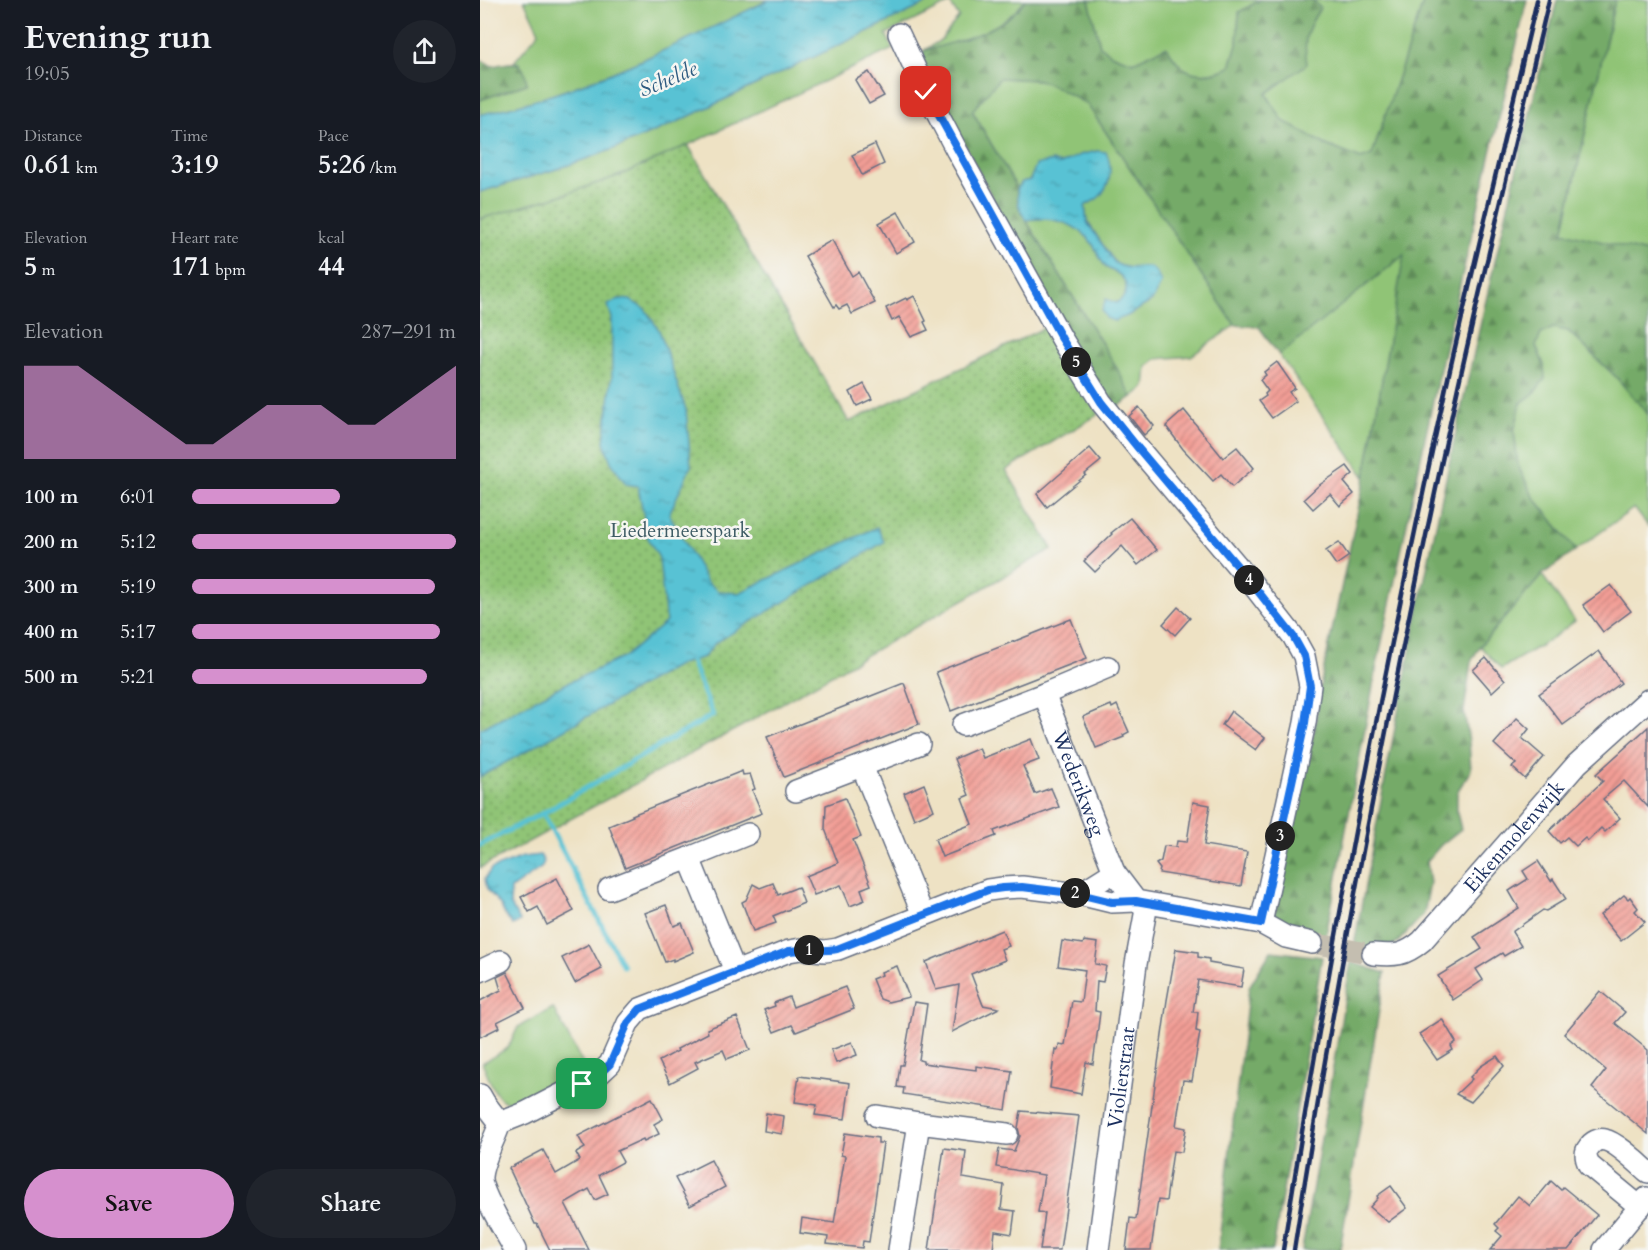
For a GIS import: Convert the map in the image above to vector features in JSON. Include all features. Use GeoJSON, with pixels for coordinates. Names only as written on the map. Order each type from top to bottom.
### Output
{"type":"FeatureCollection","features":[{"type":"Feature","properties":{"kind":"street"},"geometry":{"type":"LineString","coordinates":[[900,34],[926,92],[957,151],[1062,339],[1101,402],[1250,581],[1293,636],[1304,656],[1310,686],[1305,723],[1261,923]]}},
{"type":"Feature","properties":{"kind":"street"},"geometry":{"type":"LineString","coordinates":[[963,725],[1108,668]]}},
{"type":"Feature","properties":{"kind":"street","name":"Wederikweg"},"geometry":{"type":"LineString","coordinates":[[1044,694],[1114,872],[1142,903]]}},
{"type":"Feature","properties":{"kind":"street","name":"Eikenmolenwijk"},"geometry":{"type":"LineString","coordinates":[[1373,954],[1393,956],[1412,949],[1422,941],[1577,764],[1648,700]]}},
{"type":"Feature","properties":{"kind":"street"},"geometry":{"type":"LineString","coordinates":[[796,791],[919,744]]}},
{"type":"Feature","properties":{"kind":"street"},"geometry":{"type":"LineString","coordinates":[[862,766],[923,915]]}},
{"type":"Feature","properties":{"kind":"street"},"geometry":{"type":"LineString","coordinates":[[609,889],[748,834]]}},
{"type":"Feature","properties":{"kind":"street"},"geometry":{"type":"LineString","coordinates":[[688,858],[735,971]]}},
{"type":"Feature","properties":{"kind":"street"},"geometry":{"type":"LineString","coordinates":[[1079,894],[1114,872]]}},
{"type":"Feature","properties":{"kind":"street"},"geometry":{"type":"LineString","coordinates":[[515,1250],[485,1192],[481,1179],[500,1123],[525,1113],[597,1076],[610,1064],[628,1023],[640,1009],[735,971],[789,951],[837,949],[988,890],[1022,887],[1079,894],[1112,902],[1142,903],[1261,923],[1286,937],[1312,943]]}},
{"type":"Feature","properties":{"kind":"street","name":"Violierstraat"},"geometry":{"type":"LineString","coordinates":[[1098,1250],[1142,903]]}},
{"type":"Feature","properties":{"kind":"street"},"geometry":{"type":"LineString","coordinates":[[480,971],[501,961]]}},
{"type":"Feature","properties":{"kind":"street"},"geometry":{"type":"LineString","coordinates":[[480,1095],[500,1123]]}},
{"type":"Feature","properties":{"kind":"street"},"geometry":{"type":"LineString","coordinates":[[878,1116],[1007,1134]]}},
{"type":"Feature","properties":{"kind":"street"},"geometry":{"type":"LineString","coordinates":[[899,1250],[919,1123]]}},
{"type":"Feature","properties":{"kind":"street"},"geometry":{"type":"LineString","coordinates":[[1604,1250],[1644,1202],[1589,1165],[1586,1160],[1587,1149],[1594,1141],[1605,1140],[1614,1144],[1648,1172]]}},
{"type":"Feature","properties":{"kind":"green space"},"geometry":{"type":"Polygon","coordinates":[[[524,0],[769,0],[657,54],[600,78],[480,115],[480,100],[527,84],[519,63],[514,62],[539,32],[524,0]]]}},
{"type":"Feature","properties":{"kind":"green space"},"geometry":{"type":"Polygon","coordinates":[[[934,0],[1025,0],[1016,11],[992,28],[965,39],[923,51],[941,40],[959,17],[950,3],[886,34],[893,49],[688,145],[621,175],[480,219],[480,192],[611,150],[677,122],[934,0]]]}},
{"type":"Feature","properties":{"kind":"green space"},"geometry":{"type":"Polygon","coordinates":[[[1025,0],[1089,0],[1100,46],[1113,55],[1133,62],[1166,47],[1182,67],[1194,73],[1206,74],[1230,67],[1237,44],[1239,12],[1260,0],[1313,0],[1320,8],[1307,34],[1305,47],[1307,64],[1266,94],[1283,121],[1326,145],[1361,159],[1372,155],[1424,0],[1527,0],[1437,382],[1377,665],[1325,941],[1287,932],[1272,924],[1365,477],[1404,255],[1279,355],[1259,327],[1235,325],[1087,104],[1039,80],[1000,78],[972,111],[1017,188],[1019,207],[1031,229],[1114,363],[1132,397],[1115,409],[1069,341],[923,67],[923,51],[965,39],[992,28],[1016,11],[1025,0]]]}},
{"type":"Feature","properties":{"kind":"green space"},"geometry":{"type":"Polygon","coordinates":[[[1089,0],[1260,0],[1239,13],[1237,44],[1230,67],[1200,73],[1182,67],[1166,47],[1133,62],[1113,55],[1100,46],[1089,0]]]}},
{"type":"Feature","properties":{"kind":"green space"},"geometry":{"type":"Polygon","coordinates":[[[1313,0],[1424,0],[1372,155],[1361,159],[1326,145],[1283,121],[1266,93],[1306,64],[1307,34],[1320,8],[1313,0]]]}},
{"type":"Feature","properties":{"kind":"green space"},"geometry":{"type":"Polygon","coordinates":[[[1557,0],[1615,0],[1563,232],[1648,253],[1648,414],[1616,377],[1568,331],[1553,328],[1541,334],[1536,346],[1544,365],[1545,379],[1533,394],[1521,403],[1514,431],[1518,466],[1533,496],[1576,550],[1542,575],[1480,646],[1471,662],[1464,711],[1471,770],[1457,792],[1457,813],[1461,829],[1441,845],[1427,861],[1430,883],[1424,914],[1398,942],[1384,950],[1354,946],[1393,736],[1451,457],[1557,0]]]}},
{"type":"Feature","properties":{"kind":"green space"},"geometry":{"type":"Polygon","coordinates":[[[1615,0],[1648,0],[1648,253],[1563,233],[1615,0]]]}},
{"type":"Feature","properties":{"kind":"green space"},"geometry":{"type":"Polygon","coordinates":[[[480,59],[492,66],[512,63],[520,65],[527,84],[480,100],[480,59]]]}},
{"type":"Feature","properties":{"kind":"green space"},"geometry":{"type":"Polygon","coordinates":[[[1000,78],[1039,80],[1087,104],[1235,325],[1191,356],[1156,359],[1147,367],[1145,387],[1132,397],[1114,363],[1026,220],[1044,219],[1062,222],[1071,225],[1086,236],[1104,265],[1120,275],[1124,281],[1126,292],[1116,303],[1127,316],[1152,301],[1150,267],[1127,268],[1115,263],[1087,221],[1085,206],[1098,197],[1109,178],[1097,151],[1080,155],[1061,164],[1052,161],[1033,174],[1030,180],[1022,182],[1017,189],[972,110],[1000,78]]]}},
{"type":"Feature","properties":{"kind":"green space","name":"Liedermeerspark"},"geometry":{"type":"Polygon","coordinates":[[[688,145],[849,422],[1046,327],[1099,414],[1006,470],[1052,549],[742,726],[480,868],[480,219],[621,175],[688,145]]]}},
{"type":"Feature","properties":{"kind":"green space"},"geometry":{"type":"Polygon","coordinates":[[[1405,254],[1365,477],[1279,355],[1405,254]]]}},
{"type":"Feature","properties":{"kind":"green space"},"geometry":{"type":"Polygon","coordinates":[[[1553,328],[1568,331],[1616,377],[1648,414],[1648,526],[1634,508],[1576,550],[1533,496],[1518,466],[1514,431],[1521,403],[1533,394],[1544,365],[1536,346],[1541,334],[1553,328]]]}},
{"type":"Feature","properties":{"kind":"green space"},"geometry":{"type":"Polygon","coordinates":[[[1542,575],[1575,621],[1548,641],[1501,669],[1480,646],[1542,575]]]}},
{"type":"Feature","properties":{"kind":"green space"},"geometry":{"type":"Polygon","coordinates":[[[1271,951],[1322,957],[1273,1250],[1218,1250],[1249,987],[1271,951]]]}},
{"type":"Feature","properties":{"kind":"green space"},"geometry":{"type":"Polygon","coordinates":[[[1351,962],[1385,973],[1340,1250],[1302,1250],[1351,962]]]}},
{"type":"Feature","properties":{"kind":"green space"},"geometry":{"type":"Polygon","coordinates":[[[553,1008],[584,1066],[518,1101],[504,1101],[494,1089],[482,1063],[508,1048],[518,1027],[553,1008]]]}},
{"type":"Feature","properties":{"kind":"water","name":"Schelde"},"geometry":{"type":"Polygon","coordinates":[[[769,0],[934,0],[677,122],[611,150],[480,192],[480,115],[600,78],[657,54],[769,0]]]}},
{"type":"Feature","properties":{"kind":"water"},"geometry":{"type":"Polygon","coordinates":[[[1097,151],[1106,152],[1110,164],[1110,176],[1106,188],[1098,198],[1085,206],[1087,222],[1115,263],[1130,268],[1148,267],[1157,274],[1161,283],[1152,301],[1114,321],[1106,318],[1102,310],[1106,299],[1116,303],[1124,295],[1126,285],[1122,277],[1106,267],[1092,243],[1071,225],[1044,219],[1026,220],[1019,207],[1017,189],[1022,182],[1030,180],[1036,165],[1052,161],[1061,164],[1080,155],[1097,151]]]}},
{"type":"Feature","properties":{"kind":"water"},"geometry":{"type":"Polygon","coordinates":[[[619,299],[630,300],[645,309],[659,330],[686,410],[691,466],[669,514],[707,582],[718,591],[739,593],[877,527],[884,542],[715,643],[704,657],[678,665],[480,777],[480,729],[561,686],[624,657],[666,622],[659,558],[648,538],[638,486],[626,484],[611,462],[604,442],[612,378],[612,318],[608,305],[619,299]]]}},
{"type":"Feature","properties":{"kind":"water"},"geometry":{"type":"Polygon","coordinates":[[[540,855],[544,861],[542,867],[511,889],[510,904],[520,921],[513,925],[487,889],[485,879],[491,869],[523,857],[540,855]]]}},
{"type":"Feature","properties":{"kind":"building"},"geometry":{"type":"Polygon","coordinates":[[[869,72],[884,96],[869,104],[855,80],[869,72]]]}},
{"type":"Feature","properties":{"kind":"building"},"geometry":{"type":"Polygon","coordinates":[[[875,144],[884,164],[862,175],[852,155],[875,144]]]}},
{"type":"Feature","properties":{"kind":"building"},"geometry":{"type":"Polygon","coordinates":[[[898,212],[915,242],[896,253],[879,223],[898,212]]]}},
{"type":"Feature","properties":{"kind":"building"},"geometry":{"type":"Polygon","coordinates":[[[832,240],[852,276],[858,272],[875,303],[852,314],[847,305],[839,309],[836,305],[834,307],[805,256],[832,240]]]}},
{"type":"Feature","properties":{"kind":"building"},"geometry":{"type":"Polygon","coordinates":[[[914,296],[928,330],[911,337],[899,317],[892,321],[886,308],[914,296]]]}},
{"type":"Feature","properties":{"kind":"building"},"geometry":{"type":"Polygon","coordinates":[[[1277,362],[1295,388],[1289,392],[1296,401],[1272,418],[1259,401],[1266,396],[1268,391],[1260,380],[1266,375],[1264,372],[1277,362]]]}},
{"type":"Feature","properties":{"kind":"building"},"geometry":{"type":"Polygon","coordinates":[[[864,384],[872,399],[857,406],[850,392],[864,384]]]}},
{"type":"Feature","properties":{"kind":"building"},"geometry":{"type":"Polygon","coordinates":[[[1139,407],[1154,426],[1144,435],[1129,416],[1139,407]]]}},
{"type":"Feature","properties":{"kind":"building"},"geometry":{"type":"Polygon","coordinates":[[[1184,410],[1223,458],[1237,447],[1254,468],[1232,487],[1221,474],[1213,481],[1183,449],[1166,426],[1184,410]]]}},
{"type":"Feature","properties":{"kind":"building"},"geometry":{"type":"Polygon","coordinates":[[[1090,448],[1101,461],[1047,507],[1037,494],[1090,448]]]}},
{"type":"Feature","properties":{"kind":"building"},"geometry":{"type":"Polygon","coordinates":[[[1347,466],[1353,474],[1344,482],[1354,494],[1340,506],[1330,494],[1313,509],[1304,499],[1347,466]]]}},
{"type":"Feature","properties":{"kind":"building"},"geometry":{"type":"Polygon","coordinates":[[[1130,518],[1157,550],[1138,565],[1122,546],[1095,572],[1084,561],[1111,533],[1130,518]]]}},
{"type":"Feature","properties":{"kind":"building"},"geometry":{"type":"Polygon","coordinates":[[[1339,542],[1349,556],[1336,565],[1326,551],[1339,542]]]}},
{"type":"Feature","properties":{"kind":"building"},"geometry":{"type":"Polygon","coordinates":[[[1611,585],[1631,611],[1603,632],[1583,605],[1611,585]]]}},
{"type":"Feature","properties":{"kind":"building"},"geometry":{"type":"Polygon","coordinates":[[[1178,607],[1190,618],[1175,635],[1163,624],[1178,607]]]}},
{"type":"Feature","properties":{"kind":"building"},"geometry":{"type":"Polygon","coordinates":[[[1071,619],[1087,658],[951,711],[936,672],[1071,619]]]}},
{"type":"Feature","properties":{"kind":"building"},"geometry":{"type":"Polygon","coordinates":[[[1599,651],[1621,683],[1563,725],[1539,694],[1599,651]]]}},
{"type":"Feature","properties":{"kind":"building"},"geometry":{"type":"Polygon","coordinates":[[[1486,658],[1505,680],[1492,692],[1473,670],[1486,658]]]}},
{"type":"Feature","properties":{"kind":"building"},"geometry":{"type":"Polygon","coordinates":[[[904,683],[919,724],[784,777],[767,737],[904,683]]]}},
{"type":"Feature","properties":{"kind":"building"},"geometry":{"type":"Polygon","coordinates":[[[1111,705],[1112,708],[1117,705],[1129,732],[1123,735],[1124,737],[1096,748],[1083,717],[1111,705]]]}},
{"type":"Feature","properties":{"kind":"building"},"geometry":{"type":"Polygon","coordinates":[[[1231,711],[1265,738],[1256,750],[1222,725],[1231,711]]]}},
{"type":"Feature","properties":{"kind":"building"},"geometry":{"type":"Polygon","coordinates":[[[1517,718],[1529,729],[1522,738],[1544,757],[1525,779],[1512,767],[1516,764],[1494,744],[1517,718]]]}},
{"type":"Feature","properties":{"kind":"building"},"geometry":{"type":"Polygon","coordinates":[[[1648,727],[1648,807],[1624,781],[1603,799],[1620,818],[1605,832],[1601,828],[1588,841],[1585,838],[1576,846],[1567,837],[1560,843],[1549,831],[1603,781],[1596,774],[1648,727]]]}},
{"type":"Feature","properties":{"kind":"building"},"geometry":{"type":"Polygon","coordinates":[[[1031,739],[1039,760],[1023,766],[1035,794],[1051,788],[1059,807],[994,831],[996,836],[942,857],[935,839],[972,824],[962,798],[969,795],[954,759],[979,748],[983,758],[1031,739]]]}},
{"type":"Feature","properties":{"kind":"building"},"geometry":{"type":"Polygon","coordinates":[[[742,771],[743,775],[750,774],[755,789],[752,790],[762,813],[625,868],[609,826],[742,771]]]}},
{"type":"Feature","properties":{"kind":"building"},"geometry":{"type":"Polygon","coordinates":[[[924,784],[934,810],[914,819],[904,793],[924,784]]]}},
{"type":"Feature","properties":{"kind":"building"},"geometry":{"type":"Polygon","coordinates":[[[845,798],[861,837],[853,840],[871,885],[861,889],[865,900],[850,906],[841,885],[814,895],[806,876],[838,863],[825,829],[826,805],[845,798]]]}},
{"type":"Feature","properties":{"kind":"building"},"geometry":{"type":"Polygon","coordinates":[[[1193,802],[1210,805],[1204,845],[1247,852],[1241,886],[1159,873],[1160,869],[1156,864],[1161,861],[1164,846],[1176,847],[1177,841],[1187,842],[1193,802]]]}},
{"type":"Feature","properties":{"kind":"building"},"geometry":{"type":"Polygon","coordinates":[[[1538,861],[1566,899],[1546,911],[1543,910],[1512,932],[1521,946],[1504,956],[1502,953],[1476,969],[1483,980],[1453,1000],[1438,976],[1482,949],[1474,937],[1519,908],[1509,891],[1528,879],[1523,871],[1538,861]]]}},
{"type":"Feature","properties":{"kind":"building"},"geometry":{"type":"Polygon","coordinates":[[[557,878],[574,911],[547,925],[538,907],[529,912],[521,897],[557,878]]]}},
{"type":"Feature","properties":{"kind":"building"},"geometry":{"type":"Polygon","coordinates":[[[773,883],[778,895],[798,887],[804,903],[773,916],[776,923],[753,931],[742,902],[746,900],[753,884],[760,888],[773,883]]]}},
{"type":"Feature","properties":{"kind":"building"},"geometry":{"type":"Polygon","coordinates":[[[1624,895],[1628,899],[1630,897],[1638,908],[1635,911],[1645,922],[1621,941],[1600,915],[1624,895]]]}},
{"type":"Feature","properties":{"kind":"building"},"geometry":{"type":"Polygon","coordinates":[[[666,905],[674,926],[682,923],[694,952],[665,962],[645,913],[666,905]]]}},
{"type":"Feature","properties":{"kind":"building"},"geometry":{"type":"Polygon","coordinates":[[[1002,930],[1009,946],[1001,949],[1005,960],[971,974],[983,1005],[999,1008],[952,1032],[959,985],[936,990],[926,962],[1002,930]]]}},
{"type":"Feature","properties":{"kind":"building"},"geometry":{"type":"Polygon","coordinates":[[[1062,941],[1083,944],[1084,941],[1098,943],[1095,964],[1106,966],[1103,982],[1097,981],[1095,1011],[1100,1012],[1093,1064],[1086,1062],[1081,1094],[1050,1088],[1055,1049],[1058,1050],[1059,1044],[1065,1045],[1072,1001],[1081,1002],[1085,970],[1058,966],[1062,941]]]}},
{"type":"Feature","properties":{"kind":"building"},"geometry":{"type":"Polygon","coordinates":[[[589,944],[602,969],[575,983],[562,958],[589,944]]]}},
{"type":"Feature","properties":{"kind":"building"},"geometry":{"type":"Polygon","coordinates":[[[1176,949],[1198,952],[1198,957],[1209,959],[1209,963],[1244,969],[1241,987],[1198,980],[1193,1012],[1198,1012],[1196,1031],[1200,1032],[1192,1081],[1183,1080],[1176,1126],[1186,1128],[1182,1152],[1173,1151],[1166,1201],[1158,1200],[1151,1250],[1126,1250],[1130,1218],[1136,1219],[1176,949]]]}},
{"type":"Feature","properties":{"kind":"building"},"geometry":{"type":"Polygon","coordinates":[[[897,966],[909,997],[888,1002],[880,999],[872,979],[882,975],[881,972],[897,966]]]}},
{"type":"Feature","properties":{"kind":"building"},"geometry":{"type":"Polygon","coordinates":[[[507,972],[525,1008],[497,1022],[500,1027],[480,1037],[480,1001],[501,990],[497,977],[507,972]]]}},
{"type":"Feature","properties":{"kind":"building"},"geometry":{"type":"Polygon","coordinates":[[[845,987],[854,1009],[796,1032],[792,1025],[774,1032],[764,1010],[789,997],[793,1007],[845,987]]]}},
{"type":"Feature","properties":{"kind":"building"},"geometry":{"type":"Polygon","coordinates":[[[1600,991],[1625,1012],[1615,1023],[1648,1050],[1648,1134],[1592,1088],[1606,1070],[1564,1034],[1600,991]]]}},
{"type":"Feature","properties":{"kind":"building"},"geometry":{"type":"Polygon","coordinates":[[[914,1002],[927,1004],[919,1060],[923,1063],[976,1070],[976,1066],[1012,1071],[1006,1110],[903,1094],[904,1088],[897,1087],[914,1002]]]}},
{"type":"Feature","properties":{"kind":"building"},"geometry":{"type":"Polygon","coordinates":[[[737,1017],[750,1050],[727,1059],[723,1050],[695,1062],[698,1068],[670,1083],[659,1061],[708,1033],[707,1029],[737,1017]]]}},
{"type":"Feature","properties":{"kind":"building"},"geometry":{"type":"Polygon","coordinates":[[[1442,1019],[1456,1042],[1451,1046],[1453,1050],[1437,1060],[1419,1034],[1442,1019]]]}},
{"type":"Feature","properties":{"kind":"building"},"geometry":{"type":"Polygon","coordinates":[[[852,1042],[857,1055],[836,1063],[831,1050],[852,1042]]]}},
{"type":"Feature","properties":{"kind":"building"},"geometry":{"type":"Polygon","coordinates":[[[1497,1056],[1504,1066],[1471,1102],[1456,1094],[1472,1079],[1470,1077],[1481,1066],[1497,1056]]]}},
{"type":"Feature","properties":{"kind":"building"},"geometry":{"type":"Polygon","coordinates":[[[799,1076],[850,1083],[845,1119],[815,1115],[817,1105],[795,1102],[799,1076]]]}},
{"type":"Feature","properties":{"kind":"building"},"geometry":{"type":"Polygon","coordinates":[[[652,1098],[663,1119],[654,1124],[659,1134],[617,1151],[623,1162],[599,1175],[608,1194],[595,1200],[589,1189],[565,1203],[589,1250],[550,1250],[509,1168],[543,1150],[556,1174],[580,1160],[576,1153],[585,1148],[578,1136],[652,1098]]]}},
{"type":"Feature","properties":{"kind":"building"},"geometry":{"type":"Polygon","coordinates":[[[1021,1111],[1079,1116],[1060,1250],[1040,1250],[1045,1213],[1038,1212],[1044,1175],[996,1167],[999,1149],[1014,1151],[1020,1136],[1018,1128],[1021,1111]]]}},
{"type":"Feature","properties":{"kind":"building"},"geometry":{"type":"Polygon","coordinates":[[[766,1113],[784,1116],[782,1134],[764,1131],[766,1113]]]}},
{"type":"Feature","properties":{"kind":"building"},"geometry":{"type":"Polygon","coordinates":[[[845,1133],[878,1138],[878,1143],[883,1143],[869,1242],[863,1241],[862,1248],[827,1244],[828,1237],[800,1233],[802,1218],[834,1223],[845,1156],[841,1155],[845,1133]]]}},
{"type":"Feature","properties":{"kind":"building"},"geometry":{"type":"Polygon","coordinates":[[[944,1148],[966,1151],[963,1178],[1004,1185],[1001,1209],[1015,1211],[1012,1234],[995,1231],[993,1250],[929,1250],[944,1148]]]}},
{"type":"Feature","properties":{"kind":"building"},"geometry":{"type":"Polygon","coordinates":[[[711,1160],[725,1187],[690,1206],[675,1178],[711,1160]]]}},
{"type":"Feature","properties":{"kind":"building"},"geometry":{"type":"Polygon","coordinates":[[[1551,1181],[1561,1190],[1563,1187],[1597,1215],[1568,1250],[1490,1250],[1502,1236],[1496,1231],[1499,1228],[1495,1224],[1518,1196],[1530,1206],[1551,1181]]]}},
{"type":"Feature","properties":{"kind":"building"},"geometry":{"type":"Polygon","coordinates":[[[1391,1186],[1407,1208],[1388,1222],[1370,1207],[1378,1198],[1377,1196],[1391,1186]]]}},
{"type":"Feature","properties":{"kind":"waterway"},"geometry":{"type":"LineString","coordinates":[[480,845],[543,813],[713,715],[691,661]]}},
{"type":"Feature","properties":{"kind":"waterway"},"geometry":{"type":"LineString","coordinates":[[543,813],[623,966]]}},
{"type":"Feature","properties":{"kind":"tunnel"},"geometry":{"type":"LineString","coordinates":[[1312,943],[1373,954]]}},
{"type":"Feature","properties":{"kind":"railway"},"geometry":{"type":"LineString","coordinates":[[1283,1250],[1338,925],[1400,602],[1468,290],[1537,0]]}},
{"type":"Feature","properties":{"kind":"railway"},"geometry":{"type":"LineString","coordinates":[[1294,1250],[1349,925],[1412,602],[1469,339],[1549,0]]}},
{"type":"Feature","properties":{"kind":"route"},"geometry":{"type":"LineString","coordinates":[[582,1084],[597,1076],[610,1064],[630,1019],[640,1009],[789,951],[837,949],[988,890],[1022,887],[1079,894],[1112,902],[1136,901],[1261,923],[1305,723],[1310,686],[1304,656],[1293,636],[1250,581],[1101,402],[1062,339],[926,92]]}}]}
